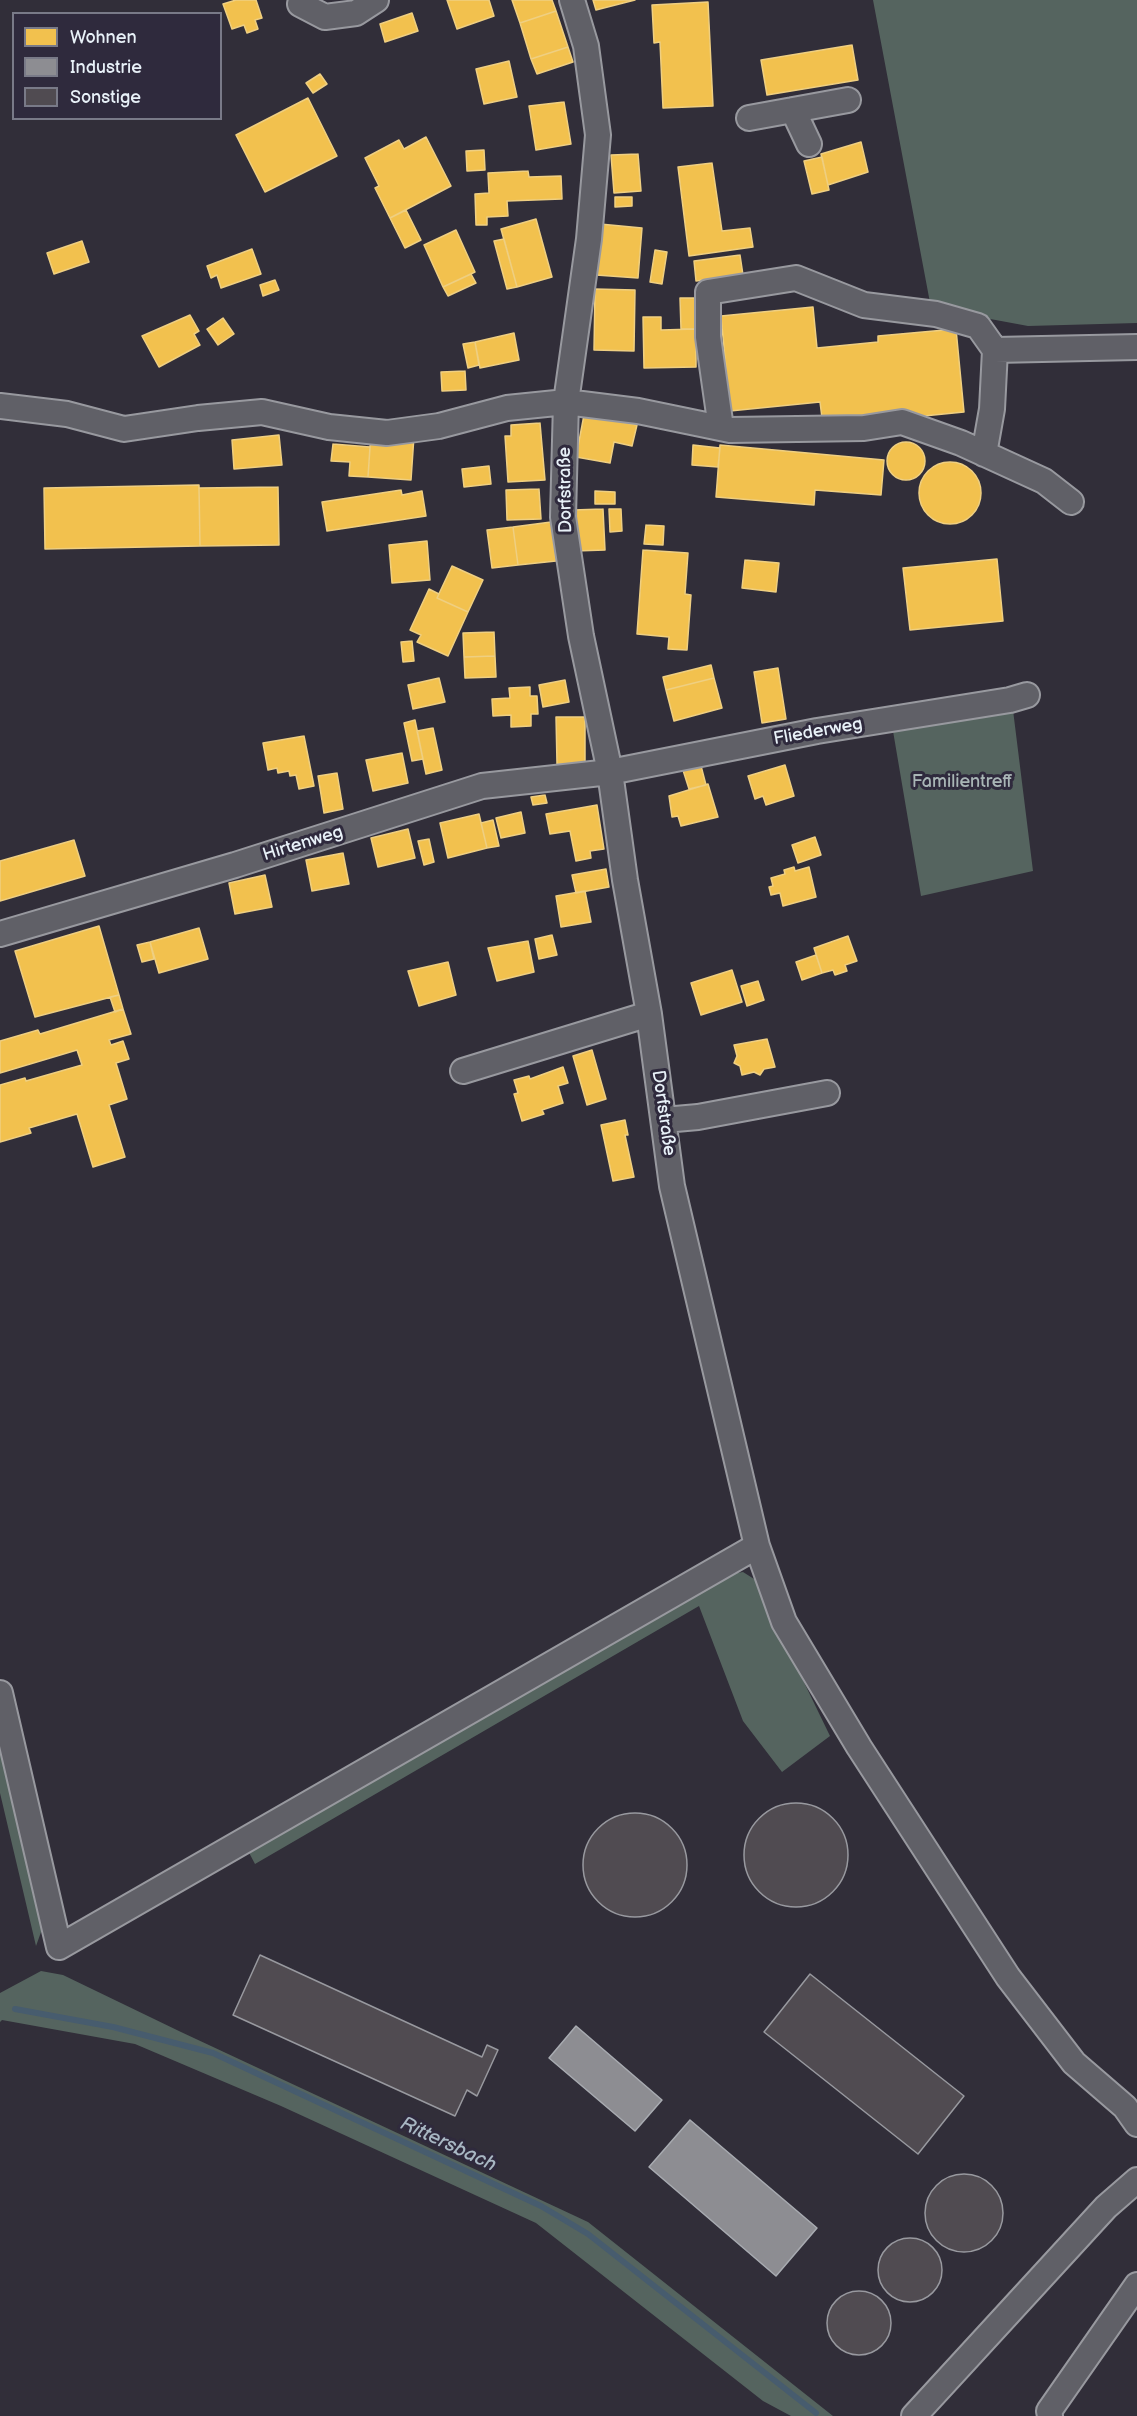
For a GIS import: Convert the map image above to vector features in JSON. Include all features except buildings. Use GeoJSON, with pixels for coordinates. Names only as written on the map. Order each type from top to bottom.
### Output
{"type":"FeatureCollection","features":[{"type":"Feature","properties":{"kind":"street"},"geometry":{"type":"LineString","coordinates":[[300,4],[325,17],[356,13],[376,0]]}},
{"type":"Feature","properties":{"kind":"street","name":"Dorfstraße"},"geometry":{"type":"LineString","coordinates":[[572,0],[586,46],[598,135],[589,239],[566,402],[563,517],[581,636],[610,772],[625,880],[649,1014],[672,1186],[757,1546],[784,1622],[859,1747],[1008,1977],[1074,2063],[1125,2108],[1137,2124]]}},
{"type":"Feature","properties":{"kind":"street"},"geometry":{"type":"LineString","coordinates":[[748,118],[848,100]]}},
{"type":"Feature","properties":{"kind":"street"},"geometry":{"type":"LineString","coordinates":[[793,110],[809,144]]}},
{"type":"Feature","properties":{"kind":"street"},"geometry":{"type":"LineString","coordinates":[[721,428],[708,337],[708,292],[795,278],[864,305],[936,314],[978,327],[995,350],[992,409],[984,454]]}},
{"type":"Feature","properties":{"kind":"street"},"geometry":{"type":"LineString","coordinates":[[995,350],[1137,347]]}},
{"type":"Feature","properties":{"kind":"street"},"geometry":{"type":"LineString","coordinates":[[0,406],[67,414],[124,429],[198,418],[262,412],[329,428],[387,433],[439,426],[507,408],[566,402],[638,411],[721,428],[864,428],[902,422],[984,454],[1044,481],[1071,502]]}},
{"type":"Feature","properties":{"kind":"street","name":"Fliederweg"},"geometry":{"type":"LineString","coordinates":[[610,772],[817,730],[1010,700],[1027,695]]}},
{"type":"Feature","properties":{"kind":"street","name":"Hirtenweg"},"geometry":{"type":"LineString","coordinates":[[0,934],[235,865],[482,786],[610,772]]}},
{"type":"Feature","properties":{"kind":"street"},"geometry":{"type":"LineString","coordinates":[[463,1071],[649,1014]]}},
{"type":"Feature","properties":{"kind":"street"},"geometry":{"type":"LineString","coordinates":[[664,1120],[698,1117],[827,1093]]}},
{"type":"Feature","properties":{"kind":"street"},"geometry":{"type":"LineString","coordinates":[[0,1694],[59,1947],[757,1546]]}},
{"type":"Feature","properties":{"kind":"street"},"geometry":{"type":"LineString","coordinates":[[914,2416],[1107,2207],[1137,2180]]}},
{"type":"Feature","properties":{"kind":"street"},"geometry":{"type":"LineString","coordinates":[[1050,2416],[1049,2411],[1137,2285]]}},
{"type":"Feature","properties":{"kind":"green space"},"geometry":{"type":"Polygon","coordinates":[[[873,0],[1137,0],[1137,323],[1028,326],[931,308],[873,0]]]}},
{"type":"Feature","properties":{"kind":"green space","name":"Familientreff"},"geometry":{"type":"Polygon","coordinates":[[[1013,710],[1033,871],[921,896],[893,731],[1013,710]]]}},
{"type":"Feature","properties":{"kind":"green space"},"geometry":{"type":"Polygon","coordinates":[[[743,1572],[762,1584],[785,1643],[830,1736],[782,1772],[743,1721],[699,1606],[255,1864],[246,1847],[713,1577],[743,1572]]]}},
{"type":"Feature","properties":{"kind":"green space"},"geometry":{"type":"Polygon","coordinates":[[[0,1732],[45,1921],[36,1946],[0,1793],[0,1732]]]}},
{"type":"Feature","properties":{"kind":"green space"},"geometry":{"type":"Polygon","coordinates":[[[41,1971],[63,1975],[588,2222],[833,2416],[791,2416],[763,2401],[536,2223],[281,2106],[135,2044],[2,2020],[0,2022],[0,1993],[41,1971]]]}},
{"type":"Feature","properties":{"kind":"waterway","name":"Rittersbach"},"geometry":{"type":"LineString","coordinates":[[15,2009],[113,2027],[213,2053],[541,2206],[588,2234],[816,2413]]}}]}
